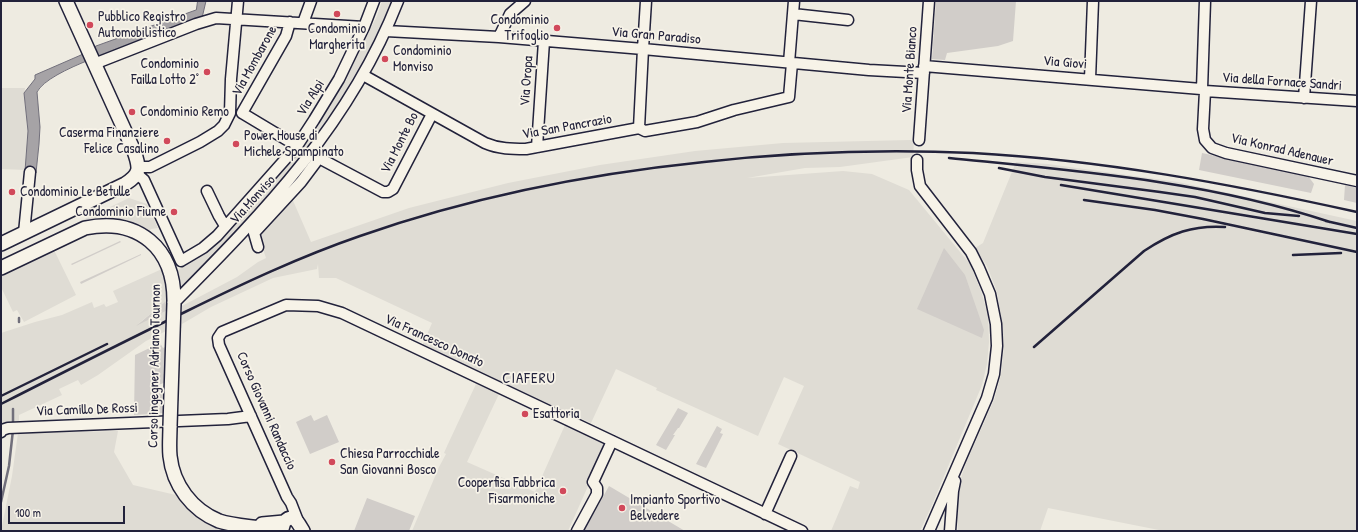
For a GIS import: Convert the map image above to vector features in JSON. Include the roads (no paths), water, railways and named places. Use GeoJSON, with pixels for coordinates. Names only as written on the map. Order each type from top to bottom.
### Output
{"type":"FeatureCollection","features":[{"type":"Feature","properties":{"kind":"main road"},"geometry":{"type":"LineString","coordinates":[[1,244],[125,184],[133,179],[138,171],[134,152],[66,1]]}},
{"type":"Feature","properties":{"kind":"main road","name":"Corso ingegner Adriano Tournon"},"geometry":{"type":"LineString","coordinates":[[1,268],[84,228],[111,225],[126,228],[145,237],[158,248],[168,265],[173,284],[174,303],[170,455],[176,481],[184,495],[194,505],[220,521],[241,525],[291,527]]}},
{"type":"Feature","properties":{"kind":"street"},"geometry":{"type":"LineString","coordinates":[[138,171],[150,167],[200,142],[218,131],[224,125],[230,113],[238,1]]}},
{"type":"Feature","properties":{"kind":"street"},"geometry":{"type":"LineString","coordinates":[[303,23],[311,1]]}},
{"type":"Feature","properties":{"kind":"street","name":"Via Alpi"},"geometry":{"type":"LineString","coordinates":[[138,171],[153,198],[181,260],[203,248],[225,226],[297,146],[339,79],[364,27],[374,1]]}},
{"type":"Feature","properties":{"kind":"street","name":"Via Monviso"},"geometry":{"type":"LineString","coordinates":[[258,246],[254,233],[300,182],[334,120],[363,75],[386,30],[398,1]]}},
{"type":"Feature","properties":{"kind":"street"},"geometry":{"type":"LineString","coordinates":[[499,38],[510,14],[525,1]]}},
{"type":"Feature","properties":{"kind":"street"},"geometry":{"type":"LineString","coordinates":[[639,128],[646,1]]}},
{"type":"Feature","properties":{"kind":"street"},"geometry":{"type":"LineString","coordinates":[[790,63],[794,1]]}},
{"type":"Feature","properties":{"kind":"street","name":"Via Monte Bianco"},"geometry":{"type":"LineString","coordinates":[[919,140],[929,1]]}},
{"type":"Feature","properties":{"kind":"street"},"geometry":{"type":"LineString","coordinates":[[1090,79],[1093,1]]}},
{"type":"Feature","properties":{"kind":"street"},"geometry":{"type":"LineString","coordinates":[[1204,90],[1206,1]]}},
{"type":"Feature","properties":{"kind":"street"},"geometry":{"type":"LineString","coordinates":[[1304,98],[1311,1]]}},
{"type":"Feature","properties":{"kind":"street"},"geometry":{"type":"LineString","coordinates":[[793,14],[848,20]]}},
{"type":"Feature","properties":{"kind":"street"},"geometry":{"type":"LineString","coordinates":[[91,58],[216,18],[364,27]]}},
{"type":"Feature","properties":{"kind":"street","name":"Via Mombarone"},"geometry":{"type":"LineString","coordinates":[[242,113],[286,36],[290,22]]}},
{"type":"Feature","properties":{"kind":"street","name":"Via Gran Paradiso"},"geometry":{"type":"LineString","coordinates":[[386,30],[643,49],[869,70],[924,69]]}},
{"type":"Feature","properties":{"kind":"street","name":"Via Oropa"},"geometry":{"type":"LineString","coordinates":[[537,147],[544,41]]}},
{"type":"Feature","properties":{"kind":"street","name":"Via San Pancrazio"},"geometry":{"type":"LineString","coordinates":[[363,75],[485,143],[495,147],[511,149],[537,147],[639,128],[645,131],[697,122],[734,110],[789,97],[790,63]]}},
{"type":"Feature","properties":{"kind":"street","name":"Via Giovi"},"geometry":{"type":"LineString","coordinates":[[924,69],[1090,79],[1204,90]]}},
{"type":"Feature","properties":{"kind":"street","name":"Via della Fornace Sandri"},"geometry":{"type":"LineString","coordinates":[[1204,90],[1357,101]]}},
{"type":"Feature","properties":{"kind":"street","name":"Via Konrad Adenauer"},"geometry":{"type":"LineString","coordinates":[[1204,90],[1205,140],[1212,148],[1226,153],[1357,181]]}},
{"type":"Feature","properties":{"kind":"street"},"geometry":{"type":"LineString","coordinates":[[230,113],[242,113],[297,146]]}},
{"type":"Feature","properties":{"kind":"street","name":"Via Monte Bo"},"geometry":{"type":"LineString","coordinates":[[315,156],[383,192],[388,192],[392,189],[432,114]]}},
{"type":"Feature","properties":{"kind":"street","name":"Via Monviso"},"geometry":{"type":"LineString","coordinates":[[174,303],[225,252],[282,189],[315,156]]}},
{"type":"Feature","properties":{"kind":"street"},"geometry":{"type":"LineString","coordinates":[[918,160],[917,170],[920,186],[972,252],[979,268],[990,294],[996,324],[997,346],[994,374],[989,392],[929,531]]}},
{"type":"Feature","properties":{"kind":"street"},"geometry":{"type":"LineString","coordinates":[[24,233],[30,172]]}},
{"type":"Feature","properties":{"kind":"street"},"geometry":{"type":"LineString","coordinates":[[207,191],[225,226]]}},
{"type":"Feature","properties":{"kind":"street","name":"Via Francesco Donato"},"geometry":{"type":"LineString","coordinates":[[218,338],[222,332],[286,305],[325,307],[802,531]]}},
{"type":"Feature","properties":{"kind":"street","name":"Corso Giovanni Randaccio"},"geometry":{"type":"LineString","coordinates":[[218,338],[219,345],[291,503],[291,527]]}},
{"type":"Feature","properties":{"kind":"street","name":"Via Camillo De Rossi"},"geometry":{"type":"LineString","coordinates":[[5,430],[19,427],[228,419],[251,416]]}},
{"type":"Feature","properties":{"kind":"street"},"geometry":{"type":"LineString","coordinates":[[577,531],[597,494],[597,488],[592,482],[612,441]]}},
{"type":"Feature","properties":{"kind":"street"},"geometry":{"type":"LineString","coordinates":[[765,514],[791,456]]}},
{"type":"Feature","properties":{"kind":"street"},"geometry":{"type":"LineString","coordinates":[[950,531],[953,491],[958,464]]}},
{"type":"Feature","properties":{"kind":"waterway"},"geometry":{"type":"LineString","coordinates":[[13,409],[13,425]]}},
{"type":"Feature","properties":{"kind":"waterway"},"geometry":{"type":"LineString","coordinates":[[1,502],[9,466],[13,430]]}},
{"type":"Feature","properties":{"kind":"railway"},"geometry":{"type":"LineString","coordinates":[[1,404],[228,291],[271,271],[337,244],[402,222],[487,199],[573,180],[616,173],[704,162],[838,152],[906,151],[973,153],[1022,156],[1118,167],[1262,192],[1357,212]]}},
{"type":"Feature","properties":{"kind":"railway"},"geometry":{"type":"LineString","coordinates":[[949,158],[1094,173],[1190,187],[1284,208],[1330,222]]}},
{"type":"Feature","properties":{"kind":"railway"},"geometry":{"type":"LineString","coordinates":[[999,168],[1045,177],[1195,197],[1265,213],[1299,216]]}},
{"type":"Feature","properties":{"kind":"railway"},"geometry":{"type":"LineString","coordinates":[[1061,185],[1357,234]]}},
{"type":"Feature","properties":{"kind":"railway"},"geometry":{"type":"LineString","coordinates":[[1084,200],[1155,210],[1203,219],[1357,252]]}},
{"type":"Feature","properties":{"kind":"railway"},"geometry":{"type":"LineString","coordinates":[[1326,221],[1357,228]]}},
{"type":"Feature","properties":{"kind":"railway"},"geometry":{"type":"LineString","coordinates":[[1034,347],[1144,251],[1164,239],[1192,229],[1203,227],[1225,227]]}},
{"type":"Feature","properties":{"kind":"railway"},"geometry":{"type":"LineString","coordinates":[[1293,255],[1341,253]]}},
{"type":"Feature","properties":{"kind":"railway"},"geometry":{"type":"LineString","coordinates":[[1,396],[107,344]]}},
{"type":"Feature","properties":{"kind":"place","name":"Condominio Margherita"},"geometry":{"type":"Point","coordinates":[337,14]}},
{"type":"Feature","properties":{"kind":"place","name":"Pubblico Registro Automobilistico"},"geometry":{"type":"Point","coordinates":[90,25]}},
{"type":"Feature","properties":{"kind":"place","name":"Condominio Trifoglio"},"geometry":{"type":"Point","coordinates":[557,28]}},
{"type":"Feature","properties":{"kind":"place","name":"Condominio Monviso"},"geometry":{"type":"Point","coordinates":[385,59]}},
{"type":"Feature","properties":{"kind":"place","name":"Condominio Failla Lotto 2°"},"geometry":{"type":"Point","coordinates":[207,72]}},
{"type":"Feature","properties":{"kind":"place","name":"Condominio Remo"},"geometry":{"type":"Point","coordinates":[132,112]}},
{"type":"Feature","properties":{"kind":"place","name":"Caserma Finanziere Felice Casalino"},"geometry":{"type":"Point","coordinates":[167,141]}},
{"type":"Feature","properties":{"kind":"place","name":"Power House di Michele Spampinato"},"geometry":{"type":"Point","coordinates":[236,144]}},
{"type":"Feature","properties":{"kind":"place","name":"Condominio Le Betulle"},"geometry":{"type":"Point","coordinates":[12,192]}},
{"type":"Feature","properties":{"kind":"place","name":"Condominio Fiume"},"geometry":{"type":"Point","coordinates":[174,212]}},
{"type":"Feature","properties":{"kind":"place","name":"Esattoria"},"geometry":{"type":"Point","coordinates":[525,414]}},
{"type":"Feature","properties":{"kind":"place","name":"Chiesa Parrocchiale San Giovanni Bosco"},"geometry":{"type":"Point","coordinates":[332,462]}},
{"type":"Feature","properties":{"kind":"place","name":"Cooperfisa Fabbrica Fisarmoniche"},"geometry":{"type":"Point","coordinates":[563,491]}},
{"type":"Feature","properties":{"kind":"place","name":"Impianto Sportivo Belvedere"},"geometry":{"type":"Point","coordinates":[622,508]}},
{"type":"Feature","properties":{"kind":"district","name":"CIAFERU"},"geometry":{"type":"Point","coordinates":[529,379]}}]}
